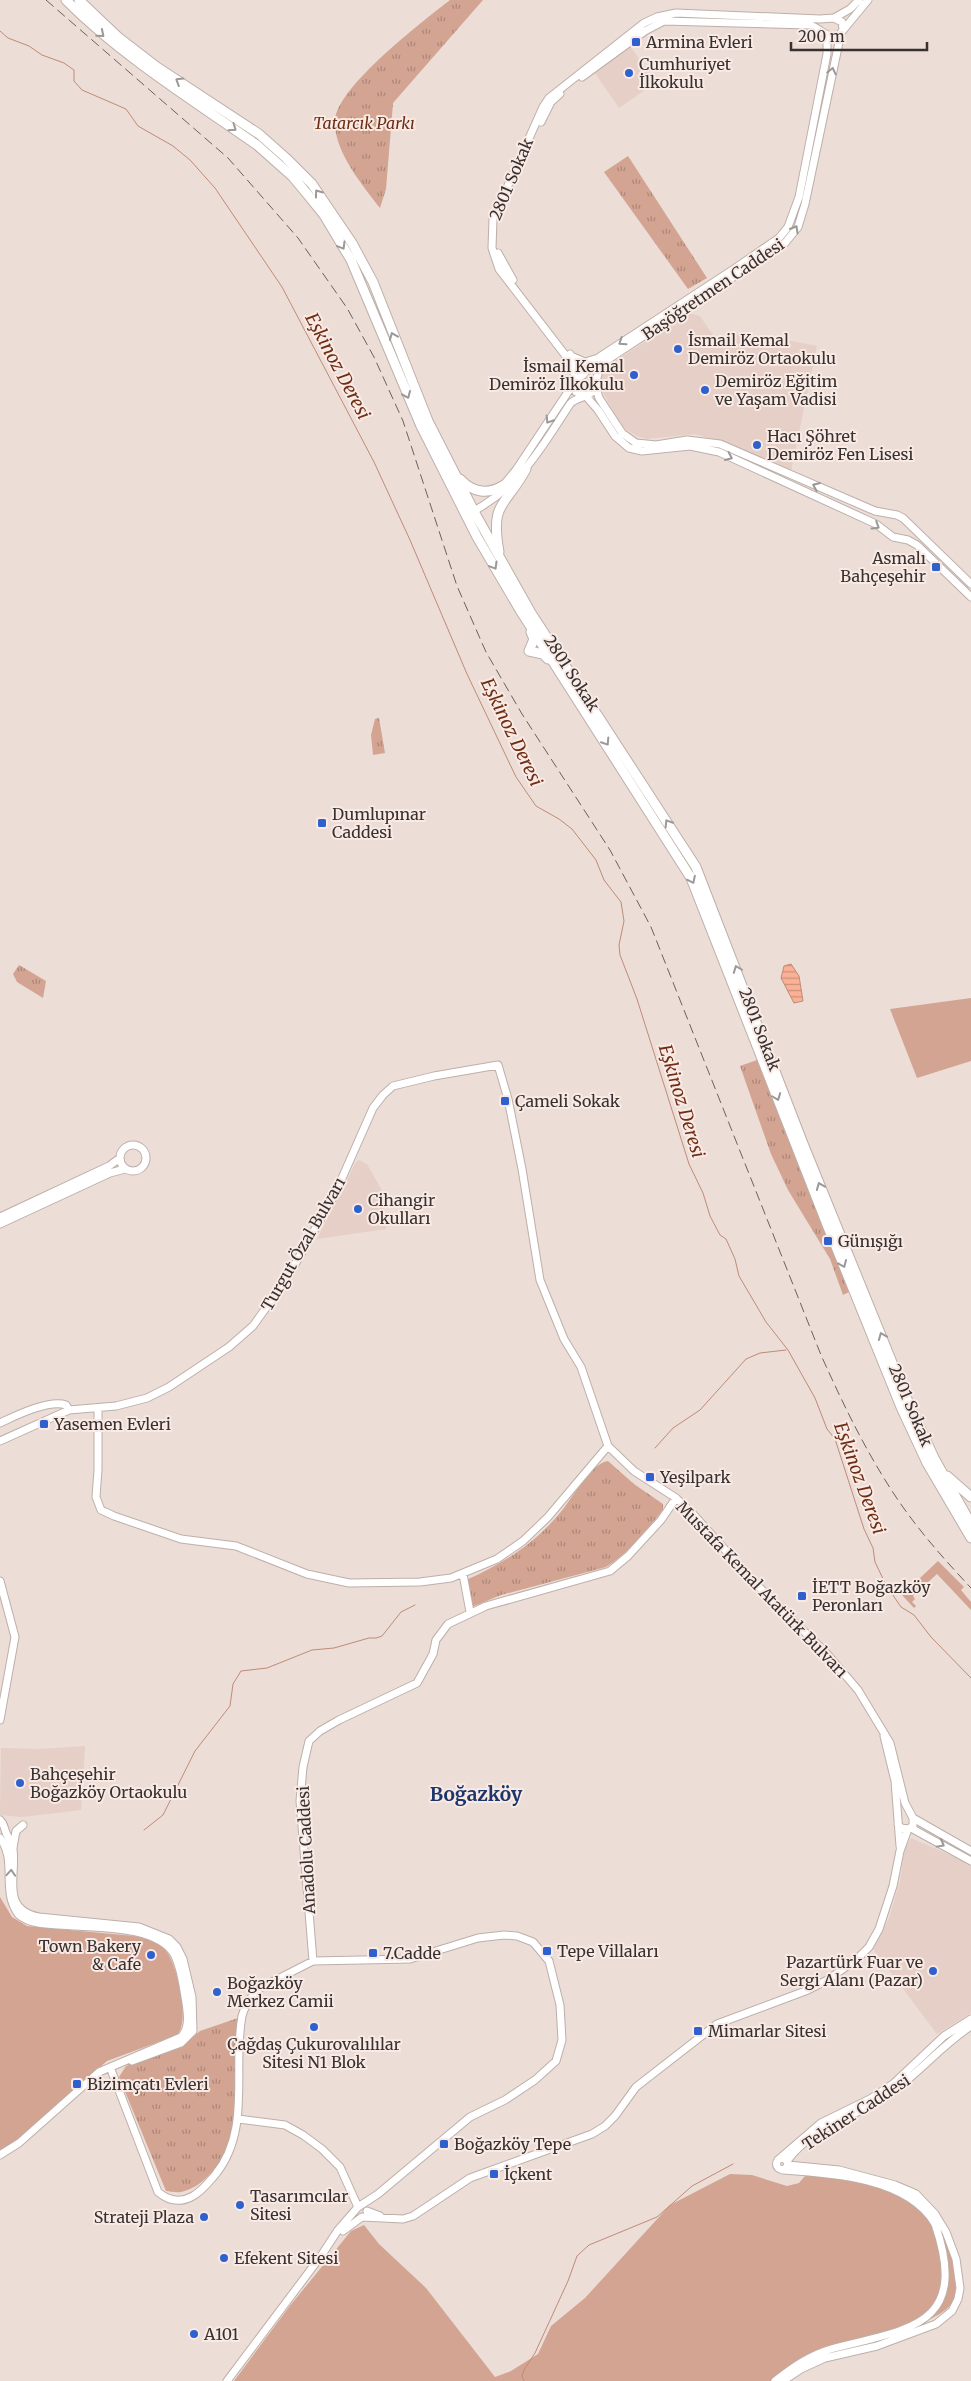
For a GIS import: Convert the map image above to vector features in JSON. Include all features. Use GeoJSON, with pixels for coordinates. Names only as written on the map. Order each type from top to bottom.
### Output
{"type":"FeatureCollection","features":[{"type":"Feature","properties":{"kind":"main road"},"geometry":{"type":"LineString","coordinates":[[66,0],[92,26],[127,55],[257,145],[293,178],[319,208],[351,260],[401,382],[470,524],[534,637],[529,651],[543,654],[557,673],[566,680]]}},
{"type":"Feature","properties":{"kind":"main road"},"geometry":{"type":"LineString","coordinates":[[79,0],[118,37],[158,67],[259,134],[312,184],[341,225],[362,260],[425,413],[472,509]]}},
{"type":"Feature","properties":{"kind":"main road"},"geometry":{"type":"LineString","coordinates":[[431,446],[444,464],[466,507],[472,509]]}},
{"type":"Feature","properties":{"kind":"main road"},"geometry":{"type":"LineString","coordinates":[[501,560],[496,537],[497,514],[505,497],[526,469]]}},
{"type":"Feature","properties":{"kind":"main road"},"geometry":{"type":"LineString","coordinates":[[453,471],[474,490],[485,492],[504,485]]}},
{"type":"Feature","properties":{"kind":"main road"},"geometry":{"type":"LineString","coordinates":[[470,524],[468,517],[472,509]]}},
{"type":"Feature","properties":{"kind":"main road","name":"2801 Sokak"},"geometry":{"type":"LineString","coordinates":[[472,509],[566,680],[692,878],[831,1237],[901,1407],[927,1463],[970,1527]]}},
{"type":"Feature","properties":{"kind":"main road","name":"2801 Sokak"},"geometry":{"type":"LineString","coordinates":[[513,597],[520,610],[545,641],[696,867],[906,1397],[970,1527]]}},
{"type":"Feature","properties":{"kind":"main road"},"geometry":{"type":"LineString","coordinates":[[938,1465],[953,1482],[971,1497]]}},
{"type":"Feature","properties":{"kind":"street"},"geometry":{"type":"LineString","coordinates":[[832,18],[850,9],[859,0]]}},
{"type":"Feature","properties":{"kind":"street"},"geometry":{"type":"LineString","coordinates":[[800,22],[818,27],[826,34],[837,36],[868,0]]}},
{"type":"Feature","properties":{"kind":"street","name":"2801 Sokak"},"geometry":{"type":"LineString","coordinates":[[576,380],[569,360],[499,269],[492,248],[493,219],[543,107],[549,98],[644,23],[657,17],[800,22],[832,18]]}},
{"type":"Feature","properties":{"kind":"street"},"geometry":{"type":"LineString","coordinates":[[676,17],[645,31],[586,73],[552,102],[528,148],[496,222],[495,240],[503,265],[572,357],[583,375],[589,376],[599,398],[622,433],[636,443],[656,445],[688,440],[720,444],[876,511],[897,515],[971,584]]}},
{"type":"Feature","properties":{"kind":"street"},"geometry":{"type":"LineString","coordinates":[[832,18],[842,22],[842,31]]}},
{"type":"Feature","properties":{"kind":"street","name":"Başöğretmen Caddesi"},"geometry":{"type":"LineString","coordinates":[[576,380],[598,358],[779,238],[788,227],[799,197],[827,54],[824,24],[832,18]]}},
{"type":"Feature","properties":{"kind":"street","name":"Başöğretmen Caddesi"},"geometry":{"type":"LineString","coordinates":[[585,395],[591,393],[597,372],[604,362],[785,243],[798,227],[842,31]]}},
{"type":"Feature","properties":{"kind":"street"},"geometry":{"type":"LineString","coordinates":[[572,357],[585,362],[598,358]]}},
{"type":"Feature","properties":{"kind":"street"},"geometry":{"type":"LineString","coordinates":[[576,380],[574,386],[576,392],[585,395],[598,410],[615,436],[629,448],[642,451],[690,446],[719,452],[876,524],[893,537],[908,540],[917,545],[971,597]]}},
{"type":"Feature","properties":{"kind":"street"},"geometry":{"type":"LineString","coordinates":[[472,509],[504,485],[576,380]]}},
{"type":"Feature","properties":{"kind":"street"},"geometry":{"type":"LineString","coordinates":[[472,509],[497,497],[526,469],[570,404],[575,399],[585,395]]}},
{"type":"Feature","properties":{"kind":"street","name":"Turgut Özal Bulvarı"},"geometry":{"type":"LineString","coordinates":[[0,1442],[69,1410],[136,1402],[168,1387],[229,1347],[253,1326],[286,1280],[335,1194],[373,1108],[393,1086],[434,1076],[498,1065]]}},
{"type":"Feature","properties":{"kind":"street","name":"Mustafa Kemal Atatürk Bulvarı"},"geometry":{"type":"LineString","coordinates":[[498,1065],[508,1099],[521,1164],[540,1280],[564,1339],[581,1367],[608,1446],[634,1471],[676,1498],[753,1581],[833,1660],[858,1690],[890,1743],[906,1803],[913,1817]]}},
{"type":"Feature","properties":{"kind":"street"},"geometry":{"type":"LineString","coordinates":[[0,1217],[109,1166],[120,1158],[122,1151],[129,1146],[138,1146],[144,1152],[145,1160],[141,1168],[134,1171],[116,1170],[0,1224]]}},
{"type":"Feature","properties":{"kind":"street"},"geometry":{"type":"LineString","coordinates":[[120,1158],[125,1169]]}},
{"type":"Feature","properties":{"kind":"street"},"geometry":{"type":"LineString","coordinates":[[0,1423],[29,1410],[60,1404],[66,1405],[69,1410]]}},
{"type":"Feature","properties":{"kind":"street"},"geometry":{"type":"LineString","coordinates":[[98,1408],[96,1497],[101,1510],[181,1539],[236,1546],[307,1574],[328,1579],[368,1584],[420,1582],[463,1574],[497,1558],[523,1541],[548,1517],[608,1446]]}},
{"type":"Feature","properties":{"kind":"street","name":"Anadolu Caddesi"},"geometry":{"type":"LineString","coordinates":[[313,1961],[300,1801],[303,1767],[309,1741],[320,1731],[339,1720],[417,1682],[433,1654],[440,1631],[448,1624],[470,1612],[555,1587],[564,1582],[610,1571],[628,1556],[661,1520],[676,1498]]}},
{"type":"Feature","properties":{"kind":"street"},"geometry":{"type":"LineString","coordinates":[[463,1574],[470,1612]]}},
{"type":"Feature","properties":{"kind":"street"},"geometry":{"type":"LineString","coordinates":[[0,1581],[15,1638],[0,1720]]}},
{"type":"Feature","properties":{"kind":"street","name":"Mustafa Kemal Atatürk Bulvarı"},"geometry":{"type":"LineString","coordinates":[[883,1734],[895,1782],[900,1851]]}},
{"type":"Feature","properties":{"kind":"street"},"geometry":{"type":"LineString","coordinates":[[971,1851],[904,1813],[898,1821],[904,1829],[910,1828],[971,1861]]}},
{"type":"Feature","properties":{"kind":"street"},"geometry":{"type":"LineString","coordinates":[[238,2119],[285,2125],[303,2135],[322,2149],[340,2167],[362,2210],[403,2219],[413,2216],[470,2178],[592,2134],[605,2126],[615,2116],[636,2087],[717,2024],[808,1990],[846,1968],[869,1947],[879,1928],[893,1886],[900,1851],[913,1817]]}},
{"type":"Feature","properties":{"kind":"street"},"geometry":{"type":"LineString","coordinates":[[0,1820],[4,1824],[2,1834],[5,1850],[2,1884],[4,1894],[18,1915],[40,1923],[151,1935],[165,1944],[176,1957],[188,2022],[185,2033],[178,2038],[99,2072],[19,2143],[0,2156]]}},
{"type":"Feature","properties":{"kind":"street"},"geometry":{"type":"LineString","coordinates":[[23,1825],[16,1831],[11,1892],[17,1904],[26,1913],[39,1917],[145,1929],[166,1937],[181,1953],[192,1997],[194,2025],[191,2034],[179,2044],[110,2067]]}},
{"type":"Feature","properties":{"kind":"street"},"geometry":{"type":"LineString","coordinates":[[2,1834],[13,1851]]}},
{"type":"Feature","properties":{"kind":"street"},"geometry":{"type":"LineString","coordinates":[[110,2067],[158,2192],[175,2201],[190,2198],[205,2187],[224,2164],[229,2154],[238,2119],[243,2014],[248,2002],[260,1988],[313,1961],[410,1959],[432,1954],[470,1940],[510,1935],[528,1939],[538,1945],[552,1967],[560,2005],[562,2040],[556,2061],[523,2089],[470,2117],[338,2230],[327,2248],[227,2381]]}},
{"type":"Feature","properties":{"kind":"street","name":"Tekiner Caddesi"},"geometry":{"type":"LineString","coordinates":[[786,2165],[784,2159],[778,2160],[822,2123],[887,2088],[910,2070],[944,2036],[971,2019]]}},
{"type":"Feature","properties":{"kind":"street","name":"Tekiner Caddesi"},"geometry":{"type":"LineString","coordinates":[[786,2165],[795,2152],[823,2129],[893,2092],[913,2076],[945,2044],[971,2026]]}},
{"type":"Feature","properties":{"kind":"street"},"geometry":{"type":"LineString","coordinates":[[795,2152],[795,2160],[801,2166]]}},
{"type":"Feature","properties":{"kind":"street","name":"Tekiner Caddesi"},"geometry":{"type":"LineString","coordinates":[[786,2165],[839,2170],[910,2190],[929,2206],[944,2234],[959,2270],[960,2293],[956,2305],[948,2316],[936,2324],[893,2337]]}},
{"type":"Feature","properties":{"kind":"street","name":"Tekiner Caddesi"},"geometry":{"type":"LineString","coordinates":[[786,2165],[900,2192],[921,2206],[944,2234]]}},
{"type":"Feature","properties":{"kind":"street"},"geometry":{"type":"LineString","coordinates":[[776,2381],[796,2365],[820,2353],[893,2337]]}},
{"type":"Feature","properties":{"kind":"street"},"geometry":{"type":"LineString","coordinates":[[783,2381],[807,2366],[825,2358],[893,2337]]}},
{"type":"Feature","properties":{"kind":"shaded area"},"geometry":{"type":"Polygon","coordinates":[[[629,44],[655,83],[619,108],[593,70],[629,44]]]}},
{"type":"Feature","properties":{"kind":"shaded area","name":"Demiröz Eğitim ve Yaşam Vadisi"},"geometry":{"type":"Polygon","coordinates":[[[689,313],[700,316],[721,347],[727,343],[735,343],[736,334],[771,337],[817,346],[791,471],[734,446],[695,434],[647,439],[637,436],[624,428],[619,421],[600,388],[599,379],[602,372],[606,367],[689,313]]]}},
{"type":"Feature","properties":{"kind":"shaded area"},"geometry":{"type":"Polygon","coordinates":[[[791,964],[799,976],[803,1001],[794,1003],[781,978],[784,966],[791,964]]]}},
{"type":"Feature","properties":{"kind":"shaded area","name":"Cihangir Okulları"},"geometry":{"type":"Polygon","coordinates":[[[359,1160],[367,1164],[381,1189],[386,1229],[317,1239],[356,1162],[359,1160]]]}},
{"type":"Feature","properties":{"kind":"shaded area"},"geometry":{"type":"Polygon","coordinates":[[[85,1746],[81,1810],[22,1817],[0,1815],[1,1748],[41,1749],[85,1746]]]}},
{"type":"Feature","properties":{"kind":"shaded area"},"geometry":{"type":"Polygon","coordinates":[[[911,1838],[971,1864],[971,2013],[937,2034],[873,1949],[889,1918],[900,1881],[905,1847],[911,1838]]]}},
{"type":"Feature","properties":{"kind":"green space","name":"Tatarcık Parkı"},"geometry":{"type":"Polygon","coordinates":[[[450,0],[483,0],[393,103],[386,189],[380,208],[350,167],[339,143],[335,120],[340,106],[350,90],[365,73],[402,39],[450,0]]]}},
{"type":"Feature","properties":{"kind":"green space"},"geometry":{"type":"Polygon","coordinates":[[[628,156],[707,278],[688,289],[604,172],[628,156]]]}},
{"type":"Feature","properties":{"kind":"green space"},"geometry":{"type":"Polygon","coordinates":[[[379,718],[385,753],[373,755],[371,735],[375,719],[379,718]]]}},
{"type":"Feature","properties":{"kind":"green space"},"geometry":{"type":"Polygon","coordinates":[[[19,965],[46,981],[43,998],[17,982],[13,974],[19,965]]]}},
{"type":"Feature","properties":{"kind":"green space"},"geometry":{"type":"Polygon","coordinates":[[[971,998],[971,1061],[917,1078],[890,1009],[971,998]]]}},
{"type":"Feature","properties":{"kind":"green space"},"geometry":{"type":"Polygon","coordinates":[[[757,1060],[849,1292],[843,1295],[830,1259],[788,1190],[771,1154],[740,1066],[757,1060]]]}},
{"type":"Feature","properties":{"kind":"green space"},"geometry":{"type":"Polygon","coordinates":[[[608,1461],[634,1484],[663,1504],[663,1510],[636,1541],[606,1567],[501,1595],[472,1607],[466,1580],[507,1559],[543,1531],[564,1508],[590,1473],[602,1463],[608,1461]]]}},
{"type":"Feature","properties":{"kind":"green space"},"geometry":{"type":"Polygon","coordinates":[[[938,1561],[964,1587],[961,1590],[971,1602],[971,1610],[937,1574],[913,1596],[915,1599],[912,1602],[916,1606],[914,1608],[902,1595],[938,1561]]]}},
{"type":"Feature","properties":{"kind":"green space"},"geometry":{"type":"Polygon","coordinates":[[[0,1897],[12,1917],[27,1926],[134,1936],[149,1939],[160,1944],[173,1964],[180,1991],[183,2017],[181,2028],[177,2035],[107,2061],[0,2155],[0,1897]]]}},
{"type":"Feature","properties":{"kind":"green space"},"geometry":{"type":"Polygon","coordinates":[[[238,2018],[234,2116],[228,2145],[216,2167],[196,2186],[181,2192],[166,2191],[119,2077],[126,2066],[182,2046],[200,2031],[238,2018]]]}},
{"type":"Feature","properties":{"kind":"green space"},"geometry":{"type":"Polygon","coordinates":[[[811,2169],[899,2188],[950,2232],[956,2286],[953,2301],[944,2311],[927,2321],[905,2330],[808,2363],[792,2372],[782,2381],[234,2381],[289,2307],[351,2231],[364,2225],[379,2244],[426,2288],[495,2377],[511,2371],[538,2354],[551,2326],[585,2298],[670,2205],[730,2174],[752,2175],[787,2186],[799,2183],[811,2169]]]}},
{"type":"Feature","properties":{"kind":"waterway","name":"Eşkinoz Deresi"},"geometry":{"type":"LineString","coordinates":[[0,31],[8,38],[29,46],[42,55],[64,63],[74,70],[74,81],[82,90],[126,109],[138,126],[173,146],[190,160],[215,188],[282,287],[374,462],[410,540],[467,674],[516,777],[536,806],[572,829],[596,860],[604,880],[621,902],[624,921],[619,945],[620,955],[637,999],[689,1164],[703,1193],[710,1216],[720,1235],[726,1239],[735,1259],[739,1276],[766,1322],[788,1350],[815,1398],[827,1429],[835,1439],[864,1529],[873,1548],[875,1562],[886,1585],[901,1607],[914,1615],[931,1637],[971,1678]]}},
{"type":"Feature","properties":{"kind":"waterway"},"geometry":{"type":"LineString","coordinates":[[655,1448],[673,1428],[700,1410],[746,1359],[760,1353],[786,1350]]}},
{"type":"Feature","properties":{"kind":"waterway"},"geometry":{"type":"LineString","coordinates":[[144,1830],[163,1815],[195,1751],[230,1706],[233,1684],[241,1671],[267,1668],[312,1650],[334,1648],[382,1636],[401,1612],[415,1605]]}},
{"type":"Feature","properties":{"kind":"waterway"},"geometry":{"type":"LineString","coordinates":[[524,2381],[522,2376],[524,2370],[535,2353],[568,2281],[577,2256],[589,2245],[657,2217],[692,2186],[733,2164]]}},
{"type":"Feature","properties":{"kind":"railway"},"geometry":{"type":"LineString","coordinates":[[46,0],[228,158],[298,238],[347,308],[374,357],[403,421],[457,586],[486,652],[522,714],[610,850],[651,927],[821,1355],[846,1410],[875,1463],[904,1509],[971,1588]]}},
{"type":"Feature","properties":{"kind":"place","name":"Armina Evleri"},"geometry":{"type":"Point","coordinates":[636,42]}},
{"type":"Feature","properties":{"kind":"place","name":"Cumhuriyet İlkokulu"},"geometry":{"type":"Point","coordinates":[629,73]}},
{"type":"Feature","properties":{"kind":"place","name":"İsmail Kemal Demiröz Ortaokulu"},"geometry":{"type":"Point","coordinates":[678,349]}},
{"type":"Feature","properties":{"kind":"place","name":"İsmail Kemal Demiröz İlkokulu"},"geometry":{"type":"Point","coordinates":[634,375]}},
{"type":"Feature","properties":{"kind":"place","name":"Demiröz Eğitim ve Yaşam Vadisi"},"geometry":{"type":"Point","coordinates":[705,390]}},
{"type":"Feature","properties":{"kind":"place","name":"Hacı Şöhret Demiröz Fen Lisesi"},"geometry":{"type":"Point","coordinates":[757,445]}},
{"type":"Feature","properties":{"kind":"place","name":"Asmalı Bahçeşehir"},"geometry":{"type":"Point","coordinates":[936,567]}},
{"type":"Feature","properties":{"kind":"place","name":"Dumlupınar Caddesi"},"geometry":{"type":"Point","coordinates":[322,823]}},
{"type":"Feature","properties":{"kind":"place","name":"Çameli Sokak"},"geometry":{"type":"Point","coordinates":[505,1101]}},
{"type":"Feature","properties":{"kind":"place","name":"Cihangir Okulları"},"geometry":{"type":"Point","coordinates":[358,1209]}},
{"type":"Feature","properties":{"kind":"place","name":"Günışığı"},"geometry":{"type":"Point","coordinates":[828,1241]}},
{"type":"Feature","properties":{"kind":"place","name":"Yasemen Evleri"},"geometry":{"type":"Point","coordinates":[44,1424]}},
{"type":"Feature","properties":{"kind":"place","name":"Yeşilpark"},"geometry":{"type":"Point","coordinates":[650,1477]}},
{"type":"Feature","properties":{"kind":"place","name":"İETT Boğazköy Peronları"},"geometry":{"type":"Point","coordinates":[802,1596]}},
{"type":"Feature","properties":{"kind":"place","name":"Bahçeşehir Boğazköy Ortaokulu"},"geometry":{"type":"Point","coordinates":[20,1783]}},
{"type":"Feature","properties":{"kind":"place","name":"Tepe Villaları"},"geometry":{"type":"Point","coordinates":[547,1951]}},
{"type":"Feature","properties":{"kind":"place","name":"7.Cadde"},"geometry":{"type":"Point","coordinates":[373,1953]}},
{"type":"Feature","properties":{"kind":"place","name":"Town Bakery & Cafe"},"geometry":{"type":"Point","coordinates":[151,1955]}},
{"type":"Feature","properties":{"kind":"place","name":"Pazartürk Fuar ve Sergi Alanı (Pazar)"},"geometry":{"type":"Point","coordinates":[933,1971]}},
{"type":"Feature","properties":{"kind":"place","name":"Boğazköy Merkez Camii"},"geometry":{"type":"Point","coordinates":[217,1992]}},
{"type":"Feature","properties":{"kind":"place","name":"Çağdaş Çukurovalılılar Sitesi N1 Blok"},"geometry":{"type":"Point","coordinates":[314,2027]}},
{"type":"Feature","properties":{"kind":"place","name":"Mimarlar Sitesi"},"geometry":{"type":"Point","coordinates":[698,2031]}},
{"type":"Feature","properties":{"kind":"place","name":"Bizimçatı Evleri"},"geometry":{"type":"Point","coordinates":[77,2084]}},
{"type":"Feature","properties":{"kind":"place","name":"Boğazköy Tepe"},"geometry":{"type":"Point","coordinates":[444,2144]}},
{"type":"Feature","properties":{"kind":"place","name":"İçkent"},"geometry":{"type":"Point","coordinates":[494,2174]}},
{"type":"Feature","properties":{"kind":"place","name":"Tasarımcılar Sitesi"},"geometry":{"type":"Point","coordinates":[240,2205]}},
{"type":"Feature","properties":{"kind":"place","name":"Strateji Plaza"},"geometry":{"type":"Point","coordinates":[204,2217]}},
{"type":"Feature","properties":{"kind":"place","name":"Efekent Sitesi"},"geometry":{"type":"Point","coordinates":[224,2258]}},
{"type":"Feature","properties":{"kind":"place","name":"A101"},"geometry":{"type":"Point","coordinates":[194,2334]}},
{"type":"Feature","properties":{"kind":"district","name":"Boğazköy"},"geometry":{"type":"Point","coordinates":[476,1794]}}]}
